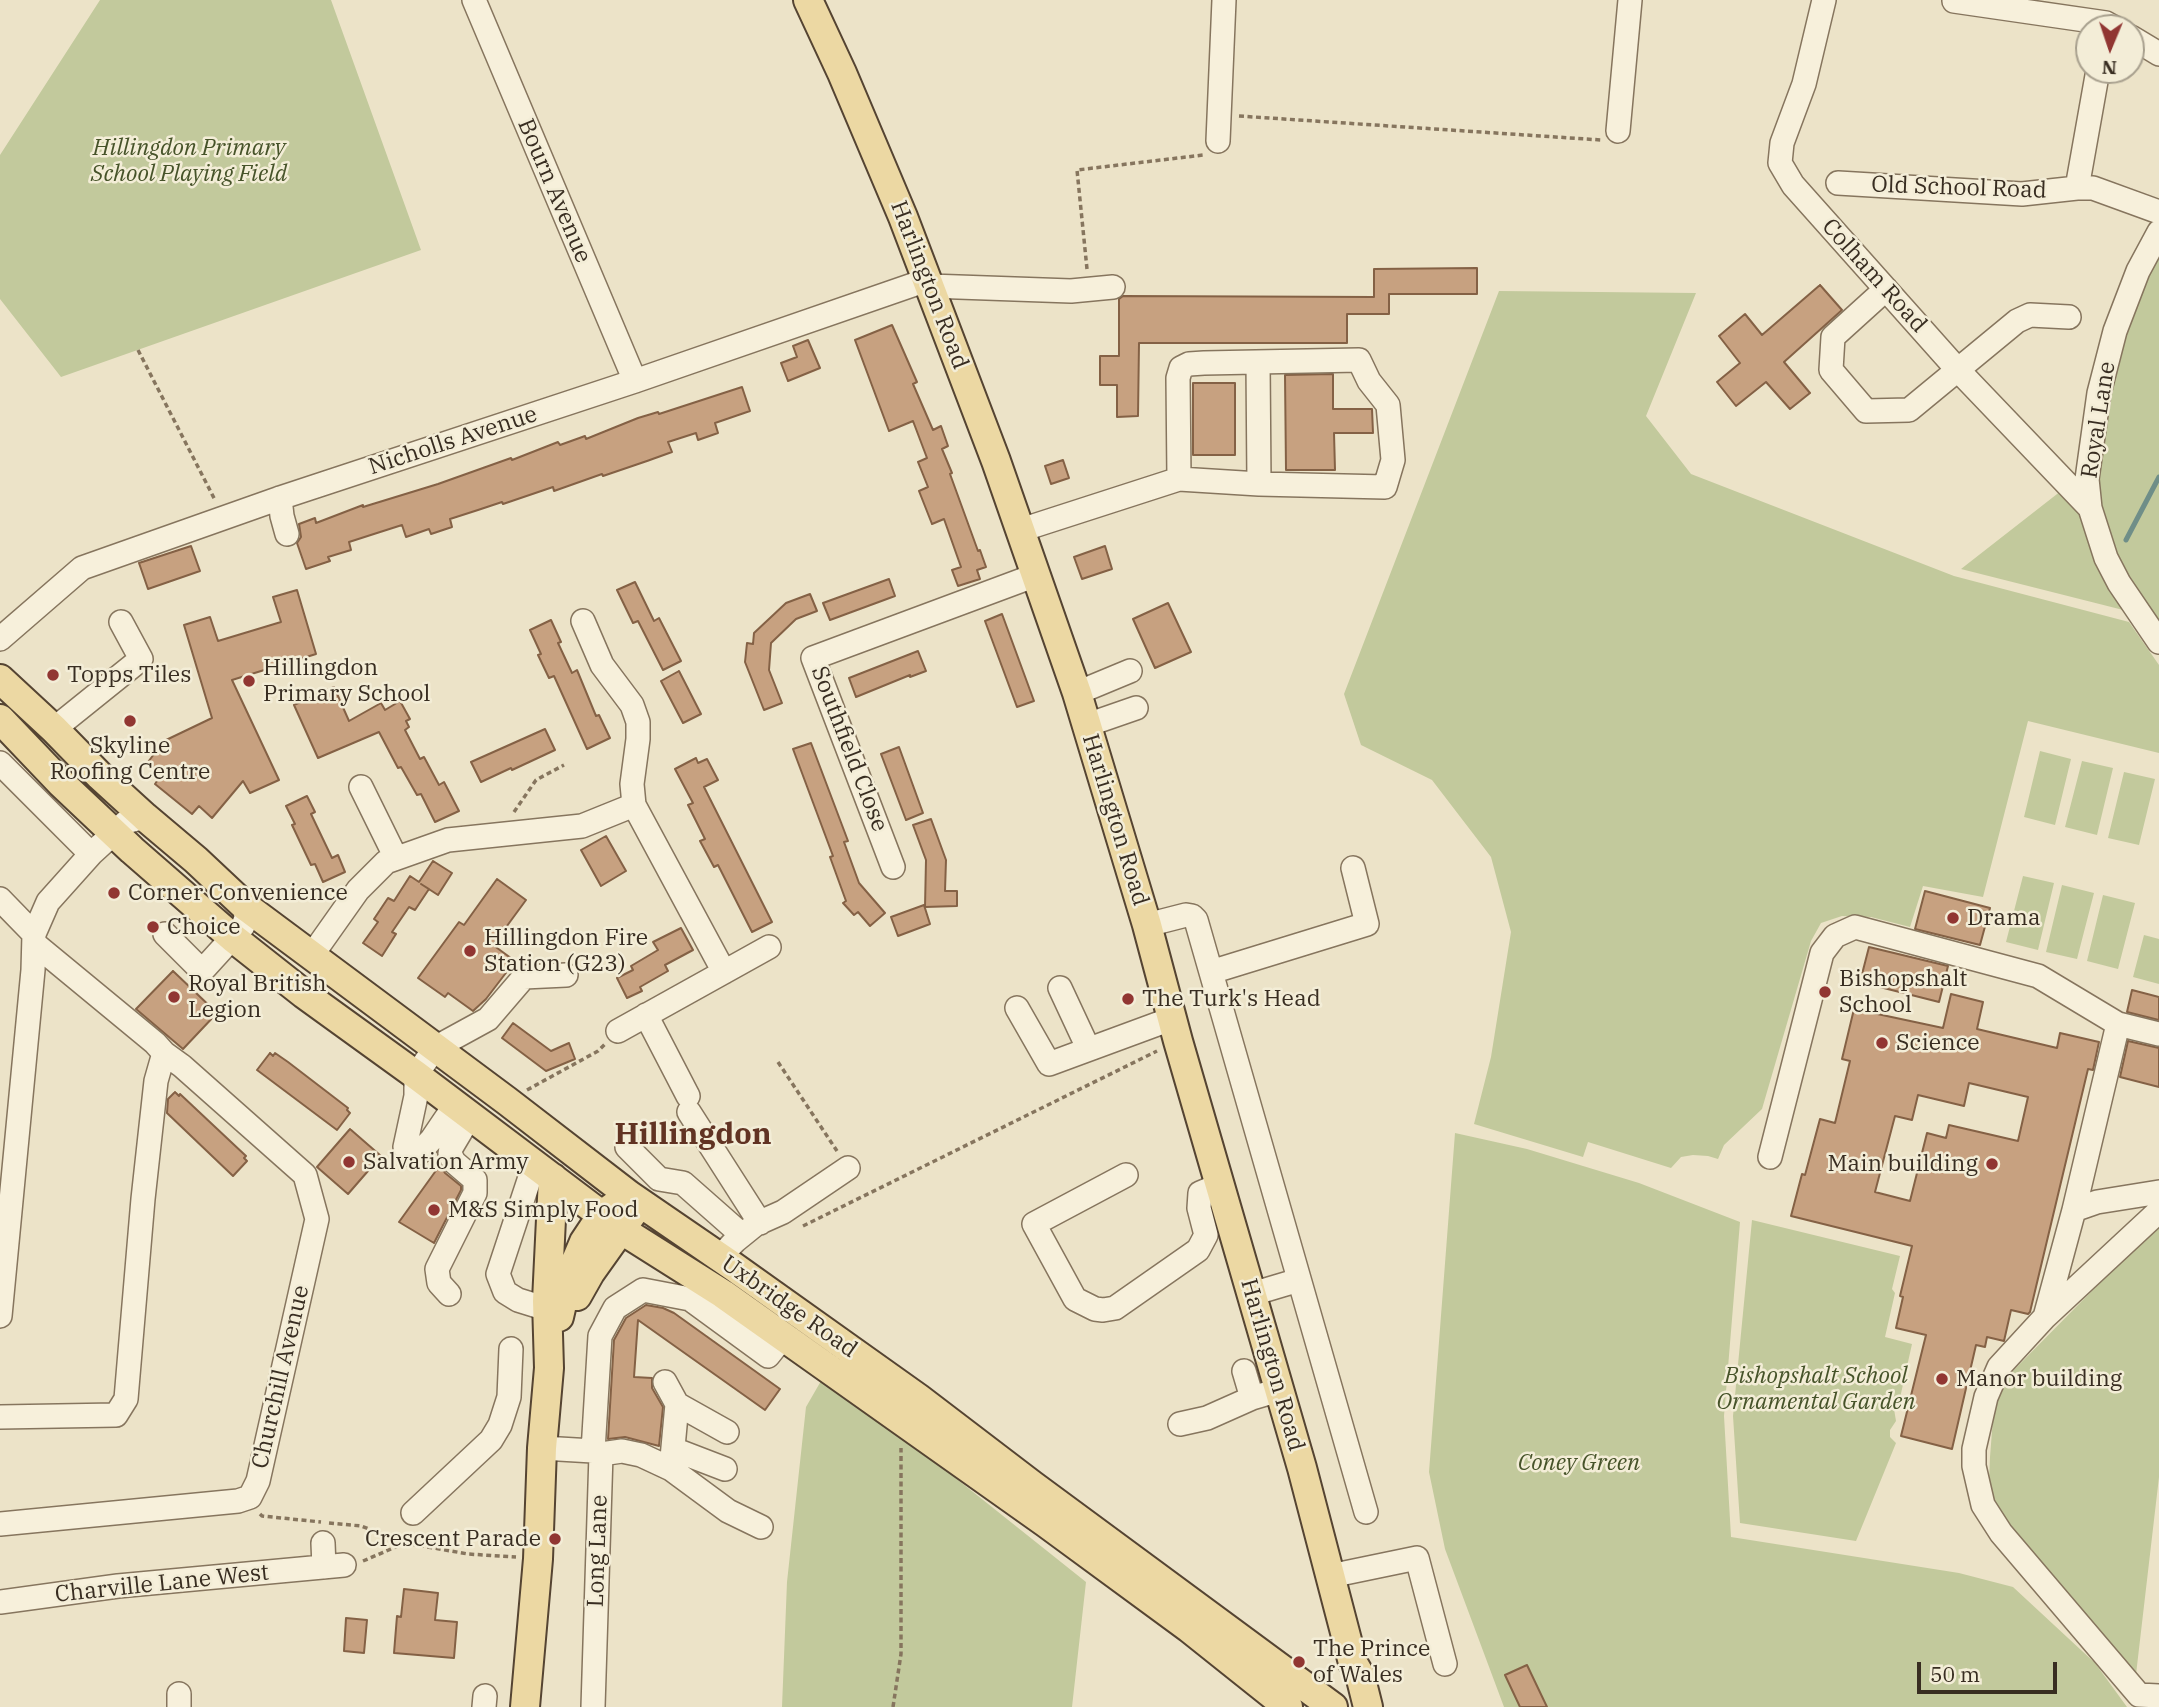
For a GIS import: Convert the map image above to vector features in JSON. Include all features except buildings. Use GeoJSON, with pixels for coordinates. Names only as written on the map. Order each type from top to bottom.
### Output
{"type":"FeatureCollection","features":[{"type":"Feature","properties":{"kind":"main road","name":"Harlington Road"},"geometry":{"type":"LineString","coordinates":[[808,0],[884,171],[929,283],[1021,530],[1077,693],[1147,925],[1219,1185],[1302,1468],[1353,1663],[1360,1675],[1368,1707]]}},
{"type":"Feature","properties":{"kind":"main road","name":"Uxbridge Road"},"geometry":{"type":"LineString","coordinates":[[0,679],[90,767],[245,906],[642,1204],[918,1398],[1330,1706]]}},
{"type":"Feature","properties":{"kind":"main road","name":"Uxbridge Road"},"geometry":{"type":"LineString","coordinates":[[0,719],[61,783],[113,832],[233,938],[304,994],[611,1222],[704,1281],[901,1418],[1189,1628],[1288,1707]]}},
{"type":"Feature","properties":{"kind":"main road"},"geometry":{"type":"LineString","coordinates":[[525,1707],[538,1559],[542,1448],[550,1370],[543,1171]]}},
{"type":"Feature","properties":{"kind":"main road"},"geometry":{"type":"LineString","coordinates":[[550,1370],[573,1304],[590,1273],[611,1222],[642,1204]]}},
{"type":"Feature","properties":{"kind":"main road"},"geometry":{"type":"LineString","coordinates":[[1330,1706],[1353,1663]]}},
{"type":"Feature","properties":{"kind":"street","name":"Bourn Avenue"},"geometry":{"type":"LineString","coordinates":[[474,0],[635,381]]}},
{"type":"Feature","properties":{"kind":"street"},"geometry":{"type":"LineString","coordinates":[[1218,141],[1224,0]]}},
{"type":"Feature","properties":{"kind":"street"},"geometry":{"type":"LineString","coordinates":[[1618,131],[1630,0]]}},
{"type":"Feature","properties":{"kind":"street","name":"Colham Road"},"geometry":{"type":"LineString","coordinates":[[1824,0],[1804,85],[1782,144],[1780,163],[1793,185],[1957,369],[2090,508]]}},
{"type":"Feature","properties":{"kind":"street"},"geometry":{"type":"LineString","coordinates":[[1954,1],[2009,5],[2075,19]]}},
{"type":"Feature","properties":{"kind":"street"},"geometry":{"type":"LineString","coordinates":[[2077,188],[2096,84]]}},
{"type":"Feature","properties":{"kind":"street","name":"Old School Road"},"geometry":{"type":"LineString","coordinates":[[1838,183],[2022,194],[2093,188],[2159,212]]}},
{"type":"Feature","properties":{"kind":"street","name":"Royal Lane"},"geometry":{"type":"LineString","coordinates":[[2159,232],[2138,271],[2115,331],[2099,393],[2087,469],[2090,508],[2110,566],[2159,642]]}},
{"type":"Feature","properties":{"kind":"street","name":"Nicholls Avenue"},"geometry":{"type":"LineString","coordinates":[[0,639],[82,568],[223,517],[929,283]]}},
{"type":"Feature","properties":{"kind":"street"},"geometry":{"type":"LineString","coordinates":[[929,283],[1071,291],[1113,287]]}},
{"type":"Feature","properties":{"kind":"street"},"geometry":{"type":"LineString","coordinates":[[1886,289],[1833,337],[1831,370],[1866,411],[1909,410],[2017,321],[2030,315],[2069,317]]}},
{"type":"Feature","properties":{"kind":"street"},"geometry":{"type":"LineString","coordinates":[[1021,530],[1179,479],[1385,487],[1393,460],[1388,404],[1369,381],[1359,360],[1189,364],[1181,368],[1178,378],[1179,479]]}},
{"type":"Feature","properties":{"kind":"street"},"geometry":{"type":"LineString","coordinates":[[1258,362],[1259,484]]}},
{"type":"Feature","properties":{"kind":"street"},"geometry":{"type":"LineString","coordinates":[[280,498],[287,534]]}},
{"type":"Feature","properties":{"kind":"street","name":"Southfield Close"},"geometry":{"type":"LineString","coordinates":[[893,867],[813,658],[1036,575]]}},
{"type":"Feature","properties":{"kind":"street"},"geometry":{"type":"LineString","coordinates":[[583,621],[602,665],[632,705],[638,722],[632,784],[634,805],[724,972]]}},
{"type":"Feature","properties":{"kind":"street"},"geometry":{"type":"LineString","coordinates":[[54,729],[141,659],[121,622]]}},
{"type":"Feature","properties":{"kind":"street"},"geometry":{"type":"LineString","coordinates":[[1077,693],[1130,671]]}},
{"type":"Feature","properties":{"kind":"street"},"geometry":{"type":"LineString","coordinates":[[1087,725],[1136,708]]}},
{"type":"Feature","properties":{"kind":"street"},"geometry":{"type":"LineString","coordinates":[[0,763],[91,854]]}},
{"type":"Feature","properties":{"kind":"street"},"geometry":{"type":"LineString","coordinates":[[362,787],[396,858]]}},
{"type":"Feature","properties":{"kind":"street"},"geometry":{"type":"LineString","coordinates":[[312,955],[358,890],[386,862],[448,840],[582,827],[634,805]]}},
{"type":"Feature","properties":{"kind":"street"},"geometry":{"type":"LineString","coordinates":[[0,1316],[34,939],[48,902],[91,854],[126,822],[145,817]]}},
{"type":"Feature","properties":{"kind":"street"},"geometry":{"type":"LineString","coordinates":[[1211,972],[1367,924],[1353,868]]}},
{"type":"Feature","properties":{"kind":"street"},"geometry":{"type":"LineString","coordinates":[[0,899],[34,939],[164,1053],[156,1081],[126,1399],[116,1415],[0,1417]]}},
{"type":"Feature","properties":{"kind":"street"},"geometry":{"type":"LineString","coordinates":[[165,934],[202,971],[243,926],[246,918],[245,906]]}},
{"type":"Feature","properties":{"kind":"street"},"geometry":{"type":"LineString","coordinates":[[1147,925],[1186,915],[1196,920],[1366,1512]]}},
{"type":"Feature","properties":{"kind":"street"},"geometry":{"type":"LineString","coordinates":[[1770,1157],[1822,953],[1835,936],[1855,927],[2038,976],[2118,1024],[2159,1034]]}},
{"type":"Feature","properties":{"kind":"street"},"geometry":{"type":"LineString","coordinates":[[618,1031],[769,947]]}},
{"type":"Feature","properties":{"kind":"street"},"geometry":{"type":"LineString","coordinates":[[462,1110],[419,1153],[409,1154],[405,1147],[415,1096],[416,1075],[435,1048],[488,1019],[524,977],[566,975]]}},
{"type":"Feature","properties":{"kind":"street"},"geometry":{"type":"LineString","coordinates":[[1060,988],[1088,1048]]}},
{"type":"Feature","properties":{"kind":"street"},"geometry":{"type":"LineString","coordinates":[[1017,1008],[1049,1064],[1088,1048],[1175,1030]]}},
{"type":"Feature","properties":{"kind":"street"},"geometry":{"type":"LineString","coordinates":[[646,1015],[751,1229]]}},
{"type":"Feature","properties":{"kind":"street"},"geometry":{"type":"LineString","coordinates":[[2045,1317],[2074,1210],[2118,1024]]}},
{"type":"Feature","properties":{"kind":"street","name":"Churchill Avenue"},"geometry":{"type":"LineString","coordinates":[[0,1524],[238,1501],[250,1497],[258,1481],[317,1219],[305,1175],[164,1053]]}},
{"type":"Feature","properties":{"kind":"street"},"geometry":{"type":"LineString","coordinates":[[449,1294],[439,1283],[437,1269],[475,1193],[475,1180],[450,1154],[462,1110]]}},
{"type":"Feature","properties":{"kind":"street"},"geometry":{"type":"LineString","coordinates":[[627,1147],[659,1179],[684,1185],[751,1229]]}},
{"type":"Feature","properties":{"kind":"street"},"geometry":{"type":"LineString","coordinates":[[720,1257],[751,1229],[783,1212],[848,1168]]}},
{"type":"Feature","properties":{"kind":"street"},"geometry":{"type":"LineString","coordinates":[[543,1171],[498,1274],[505,1292],[518,1300],[547,1309]]}},
{"type":"Feature","properties":{"kind":"street"},"geometry":{"type":"LineString","coordinates":[[1126,1175],[1034,1224],[1075,1299],[1095,1309],[1115,1308],[1198,1250],[1206,1235],[1199,1208],[1200,1193],[1219,1185]]}},
{"type":"Feature","properties":{"kind":"street"},"geometry":{"type":"LineString","coordinates":[[642,1204],[684,1185]]}},
{"type":"Feature","properties":{"kind":"street"},"geometry":{"type":"LineString","coordinates":[[2074,1210],[2097,1202],[2159,1192]]}},
{"type":"Feature","properties":{"kind":"street"},"geometry":{"type":"LineString","coordinates":[[2159,1211],[2045,1317],[1999,1367],[1986,1398],[1974,1449],[1974,1466],[1983,1505],[2001,1533],[2138,1695],[2159,1696]]}},
{"type":"Feature","properties":{"kind":"street"},"geometry":{"type":"LineString","coordinates":[[1252,1294],[1299,1280]]}},
{"type":"Feature","properties":{"kind":"street"},"geometry":{"type":"LineString","coordinates":[[597,1452],[600,1336],[615,1308],[643,1290],[690,1299],[768,1356],[784,1336]]}},
{"type":"Feature","properties":{"kind":"street"},"geometry":{"type":"LineString","coordinates":[[413,1513],[491,1440],[500,1425],[509,1397],[511,1349]]}},
{"type":"Feature","properties":{"kind":"street"},"geometry":{"type":"LineString","coordinates":[[510,1387],[550,1370]]}},
{"type":"Feature","properties":{"kind":"street"},"geometry":{"type":"LineString","coordinates":[[1244,1371],[1252,1398]]}},
{"type":"Feature","properties":{"kind":"street"},"geometry":{"type":"LineString","coordinates":[[665,1382],[677,1404],[727,1432]]}},
{"type":"Feature","properties":{"kind":"street"},"geometry":{"type":"LineString","coordinates":[[1180,1424],[1207,1418],[1252,1398],[1279,1390]]}},
{"type":"Feature","properties":{"kind":"street"},"geometry":{"type":"LineString","coordinates":[[672,1459],[677,1404]]}},
{"type":"Feature","properties":{"kind":"street"},"geometry":{"type":"LineString","coordinates":[[542,1448],[622,1451],[725,1469]]}},
{"type":"Feature","properties":{"kind":"street","name":"Long Lane"},"geometry":{"type":"LineString","coordinates":[[593,1707],[597,1452]]}},
{"type":"Feature","properties":{"kind":"street"},"geometry":{"type":"LineString","coordinates":[[672,1459],[728,1511],[761,1527]]}},
{"type":"Feature","properties":{"kind":"street"},"geometry":{"type":"LineString","coordinates":[[323,1544],[334,1566]]}},
{"type":"Feature","properties":{"kind":"street"},"geometry":{"type":"LineString","coordinates":[[1331,1576],[1417,1558],[1446,1664]]}},
{"type":"Feature","properties":{"kind":"street","name":"Charville Lane West"},"geometry":{"type":"LineString","coordinates":[[0,1602],[118,1586],[334,1566]]}},
{"type":"Feature","properties":{"kind":"path"},"geometry":{"type":"LineString","coordinates":[[1219,114],[1599,141],[1618,131]]}},
{"type":"Feature","properties":{"kind":"path"},"geometry":{"type":"LineString","coordinates":[[1089,289],[1077,170],[1212,154],[1218,141]]}},
{"type":"Feature","properties":{"kind":"path"},"geometry":{"type":"LineString","coordinates":[[138,350],[223,517]]}},
{"type":"Feature","properties":{"kind":"path"},"geometry":{"type":"LineString","coordinates":[[500,835],[536,780],[564,765]]}},
{"type":"Feature","properties":{"kind":"path"},"geometry":{"type":"LineString","coordinates":[[791,1231],[1175,1030]]}},
{"type":"Feature","properties":{"kind":"path"},"geometry":{"type":"LineString","coordinates":[[507,1101],[598,1051],[618,1031]]}},
{"type":"Feature","properties":{"kind":"path"},"geometry":{"type":"LineString","coordinates":[[778,1062],[848,1168]]}},
{"type":"Feature","properties":{"kind":"path"},"geometry":{"type":"LineString","coordinates":[[892,1707],[901,1654],[901,1418]]}},
{"type":"Feature","properties":{"kind":"path"},"geometry":{"type":"LineString","coordinates":[[414,1544],[468,1554],[538,1559]]}},
{"type":"Feature","properties":{"kind":"path"},"geometry":{"type":"LineString","coordinates":[[334,1566],[353,1566],[399,1546]]}},
{"type":"Feature","properties":{"kind":"green space","name":"Hillingdon Primary School Playing Field"},"geometry":{"type":"Polygon","coordinates":[[[100,0],[331,0],[421,250],[61,377],[0,299],[0,155],[100,0]]]}},
{"type":"Feature","properties":{"kind":"green space"},"geometry":{"type":"Polygon","coordinates":[[[2159,232],[2159,621],[2145,601],[2139,614],[1961,569],[2075,480],[2099,393],[2159,232]]]}},
{"type":"Feature","properties":{"kind":"green space"},"geometry":{"type":"Polygon","coordinates":[[[1499,291],[1696,293],[1646,416],[1691,474],[1954,576],[2129,622],[2159,665],[2159,753],[2028,721],[1983,897],[1923,886],[1910,927],[1871,917],[1842,916],[1821,923],[1811,941],[1762,1109],[1724,1145],[1718,1159],[1693,1155],[1681,1157],[1671,1168],[1588,1142],[1583,1157],[1474,1124],[1491,1057],[1511,932],[1491,857],[1432,780],[1361,745],[1344,694],[1499,291]]]}},
{"type":"Feature","properties":{"kind":"green space"},"geometry":{"type":"Polygon","coordinates":[[[2040,751],[2071,759],[2055,825],[2024,817],[2040,751]]]}},
{"type":"Feature","properties":{"kind":"green space"},"geometry":{"type":"Polygon","coordinates":[[[2082,761],[2113,768],[2097,835],[2065,827],[2082,761]]]}},
{"type":"Feature","properties":{"kind":"green space"},"geometry":{"type":"Polygon","coordinates":[[[2124,772],[2155,779],[2139,845],[2108,838],[2124,772]]]}},
{"type":"Feature","properties":{"kind":"green space"},"geometry":{"type":"Polygon","coordinates":[[[2023,876],[2054,883],[2038,950],[2006,942],[2023,876]]]}},
{"type":"Feature","properties":{"kind":"green space"},"geometry":{"type":"Polygon","coordinates":[[[2062,885],[2094,893],[2077,959],[2046,952],[2062,885]]]}},
{"type":"Feature","properties":{"kind":"green space"},"geometry":{"type":"Polygon","coordinates":[[[2103,895],[2135,903],[2118,969],[2087,961],[2103,895]]]}},
{"type":"Feature","properties":{"kind":"green space"},"geometry":{"type":"Polygon","coordinates":[[[2144,935],[2159,939],[2159,984],[2133,977],[2144,935]]]}},
{"type":"Feature","properties":{"kind":"green space","name":"Coney Green"},"geometry":{"type":"Polygon","coordinates":[[[1455,1133],[1527,1149],[1639,1183],[1740,1222],[1724,1416],[1731,1537],[1959,1573],[2013,1587],[2095,1663],[2127,1707],[1504,1707],[1445,1549],[1429,1472],[1455,1133]]]}},
{"type":"Feature","properties":{"kind":"green space","name":"Bishopshalt School Ornamental Garden"},"geometry":{"type":"Polygon","coordinates":[[[1752,1220],[1900,1256],[1885,1337],[1912,1344],[1900,1398],[1894,1409],[1896,1421],[1890,1430],[1890,1437],[1896,1443],[1856,1541],[1740,1523],[1733,1416],[1752,1220]]]}},
{"type":"Feature","properties":{"kind":"green space"},"geometry":{"type":"Polygon","coordinates":[[[2159,1223],[2159,1477],[2135,1683],[1988,1506],[1990,1457],[1994,1405],[1999,1385],[2159,1223]]]}},
{"type":"Feature","properties":{"kind":"green space"},"geometry":{"type":"Polygon","coordinates":[[[825,1374],[1086,1582],[1072,1707],[782,1707],[787,1582],[806,1407],[825,1374]]]}},
{"type":"Feature","properties":{"kind":"waterway"},"geometry":{"type":"LineString","coordinates":[[2126,540],[2159,477]]}},
{"type":"Feature","properties":{"kind":"place","name":"Topps Tiles"},"geometry":{"type":"Point","coordinates":[53,675]}},
{"type":"Feature","properties":{"kind":"place","name":"Hillingdon Primary School"},"geometry":{"type":"Point","coordinates":[249,681]}},
{"type":"Feature","properties":{"kind":"place","name":"Skyline Roofing Centre"},"geometry":{"type":"Point","coordinates":[130,721]}},
{"type":"Feature","properties":{"kind":"place","name":"Corner Convenience"},"geometry":{"type":"Point","coordinates":[114,893]}},
{"type":"Feature","properties":{"kind":"place","name":"Drama"},"geometry":{"type":"Point","coordinates":[1953,918]}},
{"type":"Feature","properties":{"kind":"place","name":"Choice"},"geometry":{"type":"Point","coordinates":[153,927]}},
{"type":"Feature","properties":{"kind":"place","name":"Hillingdon Fire Station (G23)"},"geometry":{"type":"Point","coordinates":[470,951]}},
{"type":"Feature","properties":{"kind":"place","name":"Bishopshalt School"},"geometry":{"type":"Point","coordinates":[1825,992]}},
{"type":"Feature","properties":{"kind":"place","name":"Royal British Legion"},"geometry":{"type":"Point","coordinates":[174,997]}},
{"type":"Feature","properties":{"kind":"place","name":"The Turk's Head"},"geometry":{"type":"Point","coordinates":[1128,999]}},
{"type":"Feature","properties":{"kind":"place","name":"Science"},"geometry":{"type":"Point","coordinates":[1882,1043]}},
{"type":"Feature","properties":{"kind":"place","name":"Salvation Army"},"geometry":{"type":"Point","coordinates":[349,1162]}},
{"type":"Feature","properties":{"kind":"place","name":"Main building"},"geometry":{"type":"Point","coordinates":[1992,1164]}},
{"type":"Feature","properties":{"kind":"place","name":"M&S Simply Food"},"geometry":{"type":"Point","coordinates":[434,1210]}},
{"type":"Feature","properties":{"kind":"place","name":"Manor building"},"geometry":{"type":"Point","coordinates":[1942,1379]}},
{"type":"Feature","properties":{"kind":"place","name":"Crescent Parade"},"geometry":{"type":"Point","coordinates":[555,1539]}},
{"type":"Feature","properties":{"kind":"place","name":"The Prince of Wales"},"geometry":{"type":"Point","coordinates":[1299,1662]}},
{"type":"Feature","properties":{"kind":"district","name":"Hillingdon"},"geometry":{"type":"Point","coordinates":[693,1135]}}]}
